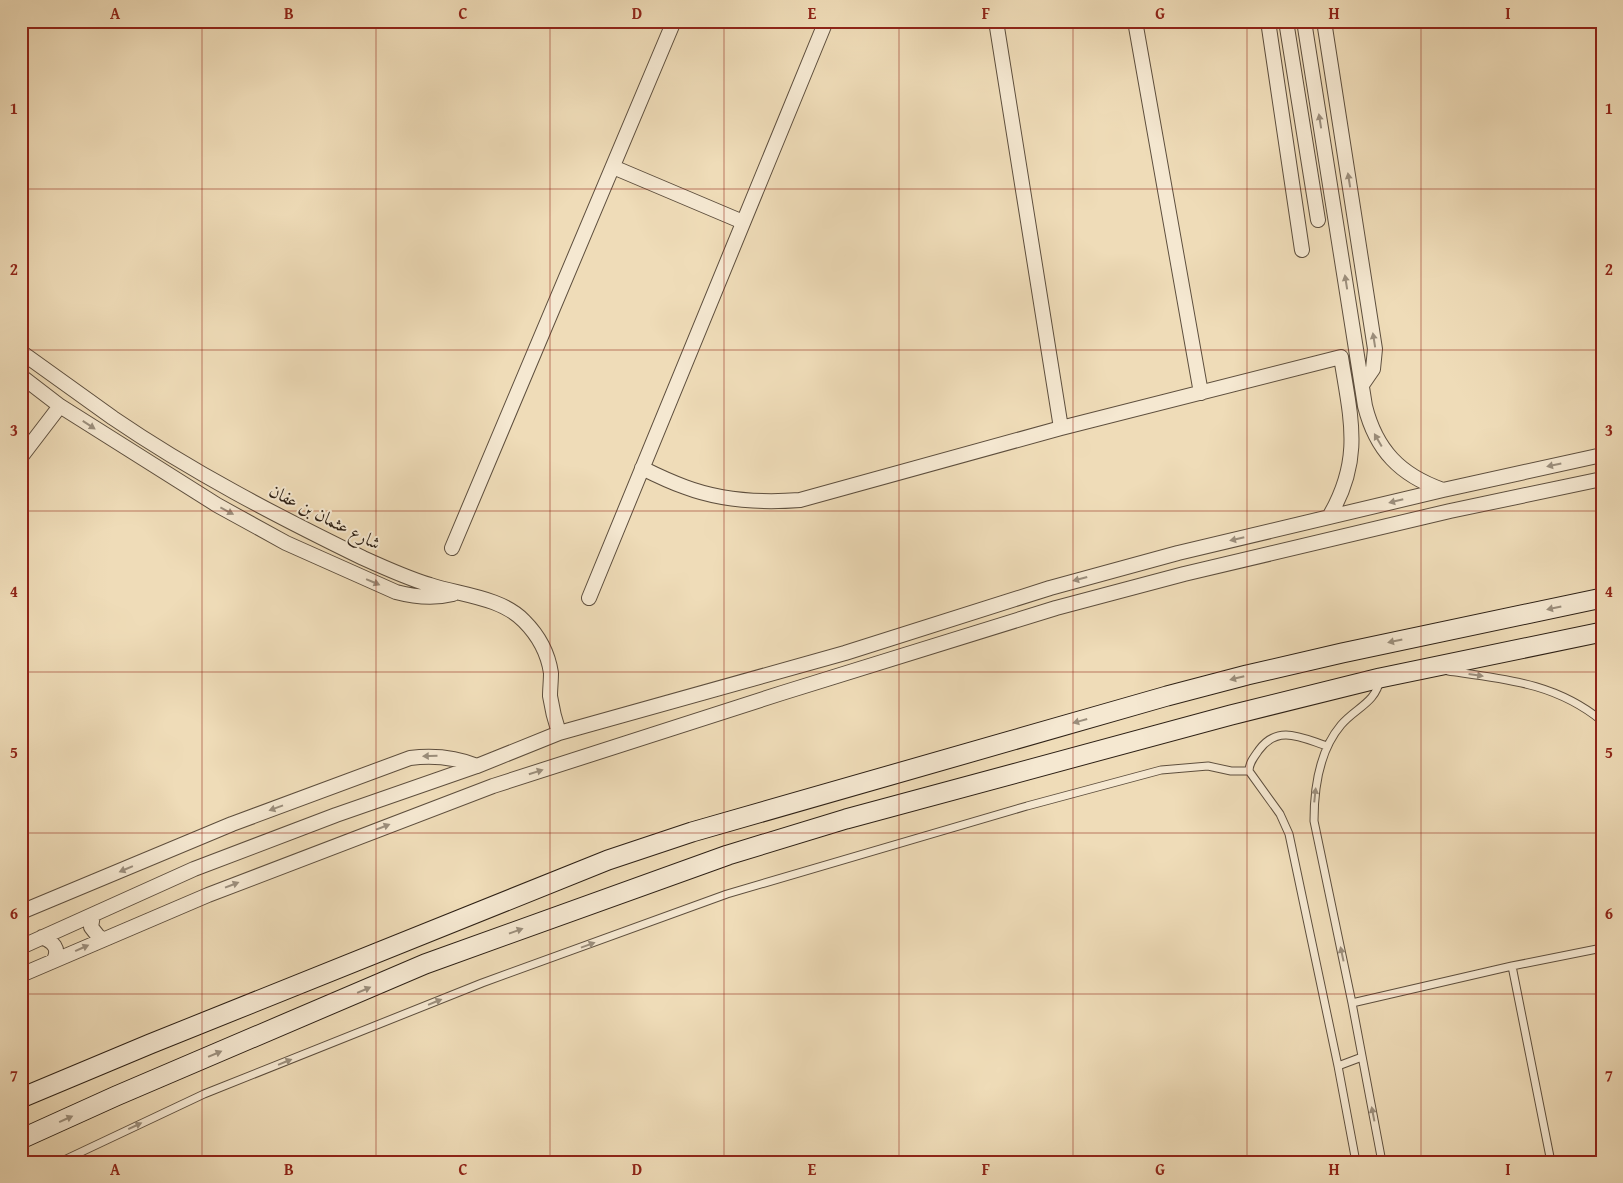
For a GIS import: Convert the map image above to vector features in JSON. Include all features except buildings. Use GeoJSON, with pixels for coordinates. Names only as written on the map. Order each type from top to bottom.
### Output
{"type":"FeatureCollection","features":[{"type":"Feature","properties":{"kind":"street"},"geometry":{"type":"LineString","coordinates":[[452,548],[674,21]]}},
{"type":"Feature","properties":{"kind":"street"},"geometry":{"type":"LineString","coordinates":[[589,598],[826,21]]}},
{"type":"Feature","properties":{"kind":"street"},"geometry":{"type":"LineString","coordinates":[[996,21],[1061,428]]}},
{"type":"Feature","properties":{"kind":"street"},"geometry":{"type":"LineString","coordinates":[[1135,21],[1201,393]]}},
{"type":"Feature","properties":{"kind":"street"},"geometry":{"type":"LineString","coordinates":[[1268,21],[1302,250]]}},
{"type":"Feature","properties":{"kind":"street"},"geometry":{"type":"LineString","coordinates":[[1286,21],[1318,220]]}},
{"type":"Feature","properties":{"kind":"street"},"geometry":{"type":"LineString","coordinates":[[1304,21],[1369,420],[1382,447],[1392,459],[1409,474],[1443,490]]}},
{"type":"Feature","properties":{"kind":"street"},"geometry":{"type":"LineString","coordinates":[[1324,21],[1375,349],[1373,369],[1362,386]]}},
{"type":"Feature","properties":{"kind":"street"},"geometry":{"type":"LineString","coordinates":[[612,166],[744,222]]}},
{"type":"Feature","properties":{"kind":"street","name":"شارع عثمان بن عفان"},"geometry":{"type":"LineString","coordinates":[[21,352],[114,418],[241,496],[374,563],[429,585],[505,607],[522,619],[536,635],[546,653],[551,674],[550,695],[559,733]]}},
{"type":"Feature","properties":{"kind":"street"},"geometry":{"type":"LineString","coordinates":[[642,468],[686,487],[723,497],[761,502],[800,500],[1061,428],[1341,357],[1352,426],[1352,442],[1344,489],[1329,517]]}},
{"type":"Feature","properties":{"kind":"street"},"geometry":{"type":"LineString","coordinates":[[21,376],[60,406],[217,505],[302,550],[387,588],[411,596],[426,598],[457,594]]}},
{"type":"Feature","properties":{"kind":"street"},"geometry":{"type":"LineString","coordinates":[[21,457],[60,406]]}},
{"type":"Feature","properties":{"kind":"street"},"geometry":{"type":"LineString","coordinates":[[21,947],[194,869],[336,815],[477,766],[559,733],[845,653],[1050,588],[1178,553],[1443,490],[1602,456]]}},
{"type":"Feature","properties":{"kind":"street"},"geometry":{"type":"LineString","coordinates":[[21,975],[217,891],[493,786],[791,690],[1046,611],[1184,574],[1308,544],[1602,479]]}},
{"type":"Feature","properties":{"kind":"street"},"geometry":{"type":"LineString","coordinates":[[21,1098],[150,1044],[608,860],[692,832],[1238,677],[1602,598]]}},
{"type":"Feature","properties":{"kind":"street"},"geometry":{"type":"LineString","coordinates":[[21,1138],[425,964],[728,855],[846,819],[1121,744],[1380,678],[1602,632]]}},
{"type":"Feature","properties":{"kind":"street"},"geometry":{"type":"LineString","coordinates":[[21,912],[241,821],[410,758],[442,756],[466,761],[477,766]]}},
{"type":"Feature","properties":{"kind":"street"},"geometry":{"type":"LineString","coordinates":[[93,915],[91,927],[103,939]]}},
{"type":"Feature","properties":{"kind":"street"},"geometry":{"type":"LineString","coordinates":[[42,937],[54,944],[56,955],[54,960]]}},
{"type":"Feature","properties":{"kind":"lane"},"geometry":{"type":"LineString","coordinates":[[1428,668],[1515,680],[1536,686],[1576,703],[1602,721]]}},
{"type":"Feature","properties":{"kind":"lane"},"geometry":{"type":"LineString","coordinates":[[1380,678],[1376,693],[1340,726],[1327,746],[1316,787],[1314,821],[1382,1162]]}},
{"type":"Feature","properties":{"kind":"lane"},"geometry":{"type":"LineString","coordinates":[[1327,746],[1291,734],[1279,735],[1269,740],[1260,748],[1249,766],[1249,772],[1280,814],[1289,834],[1338,1066],[1356,1162]]}},
{"type":"Feature","properties":{"kind":"lane"},"geometry":{"type":"LineString","coordinates":[[60,1162],[204,1094],[491,980],[728,894],[1027,806],[1161,770],[1208,766],[1231,771],[1249,772]]}},
{"type":"Feature","properties":{"kind":"lane"},"geometry":{"type":"LineString","coordinates":[[1352,1004],[1512,966],[1602,948]]}},
{"type":"Feature","properties":{"kind":"lane"},"geometry":{"type":"LineString","coordinates":[[1512,966],[1551,1162]]}},
{"type":"Feature","properties":{"kind":"lane"},"geometry":{"type":"LineString","coordinates":[[1338,1066],[1362,1057]]}}]}
